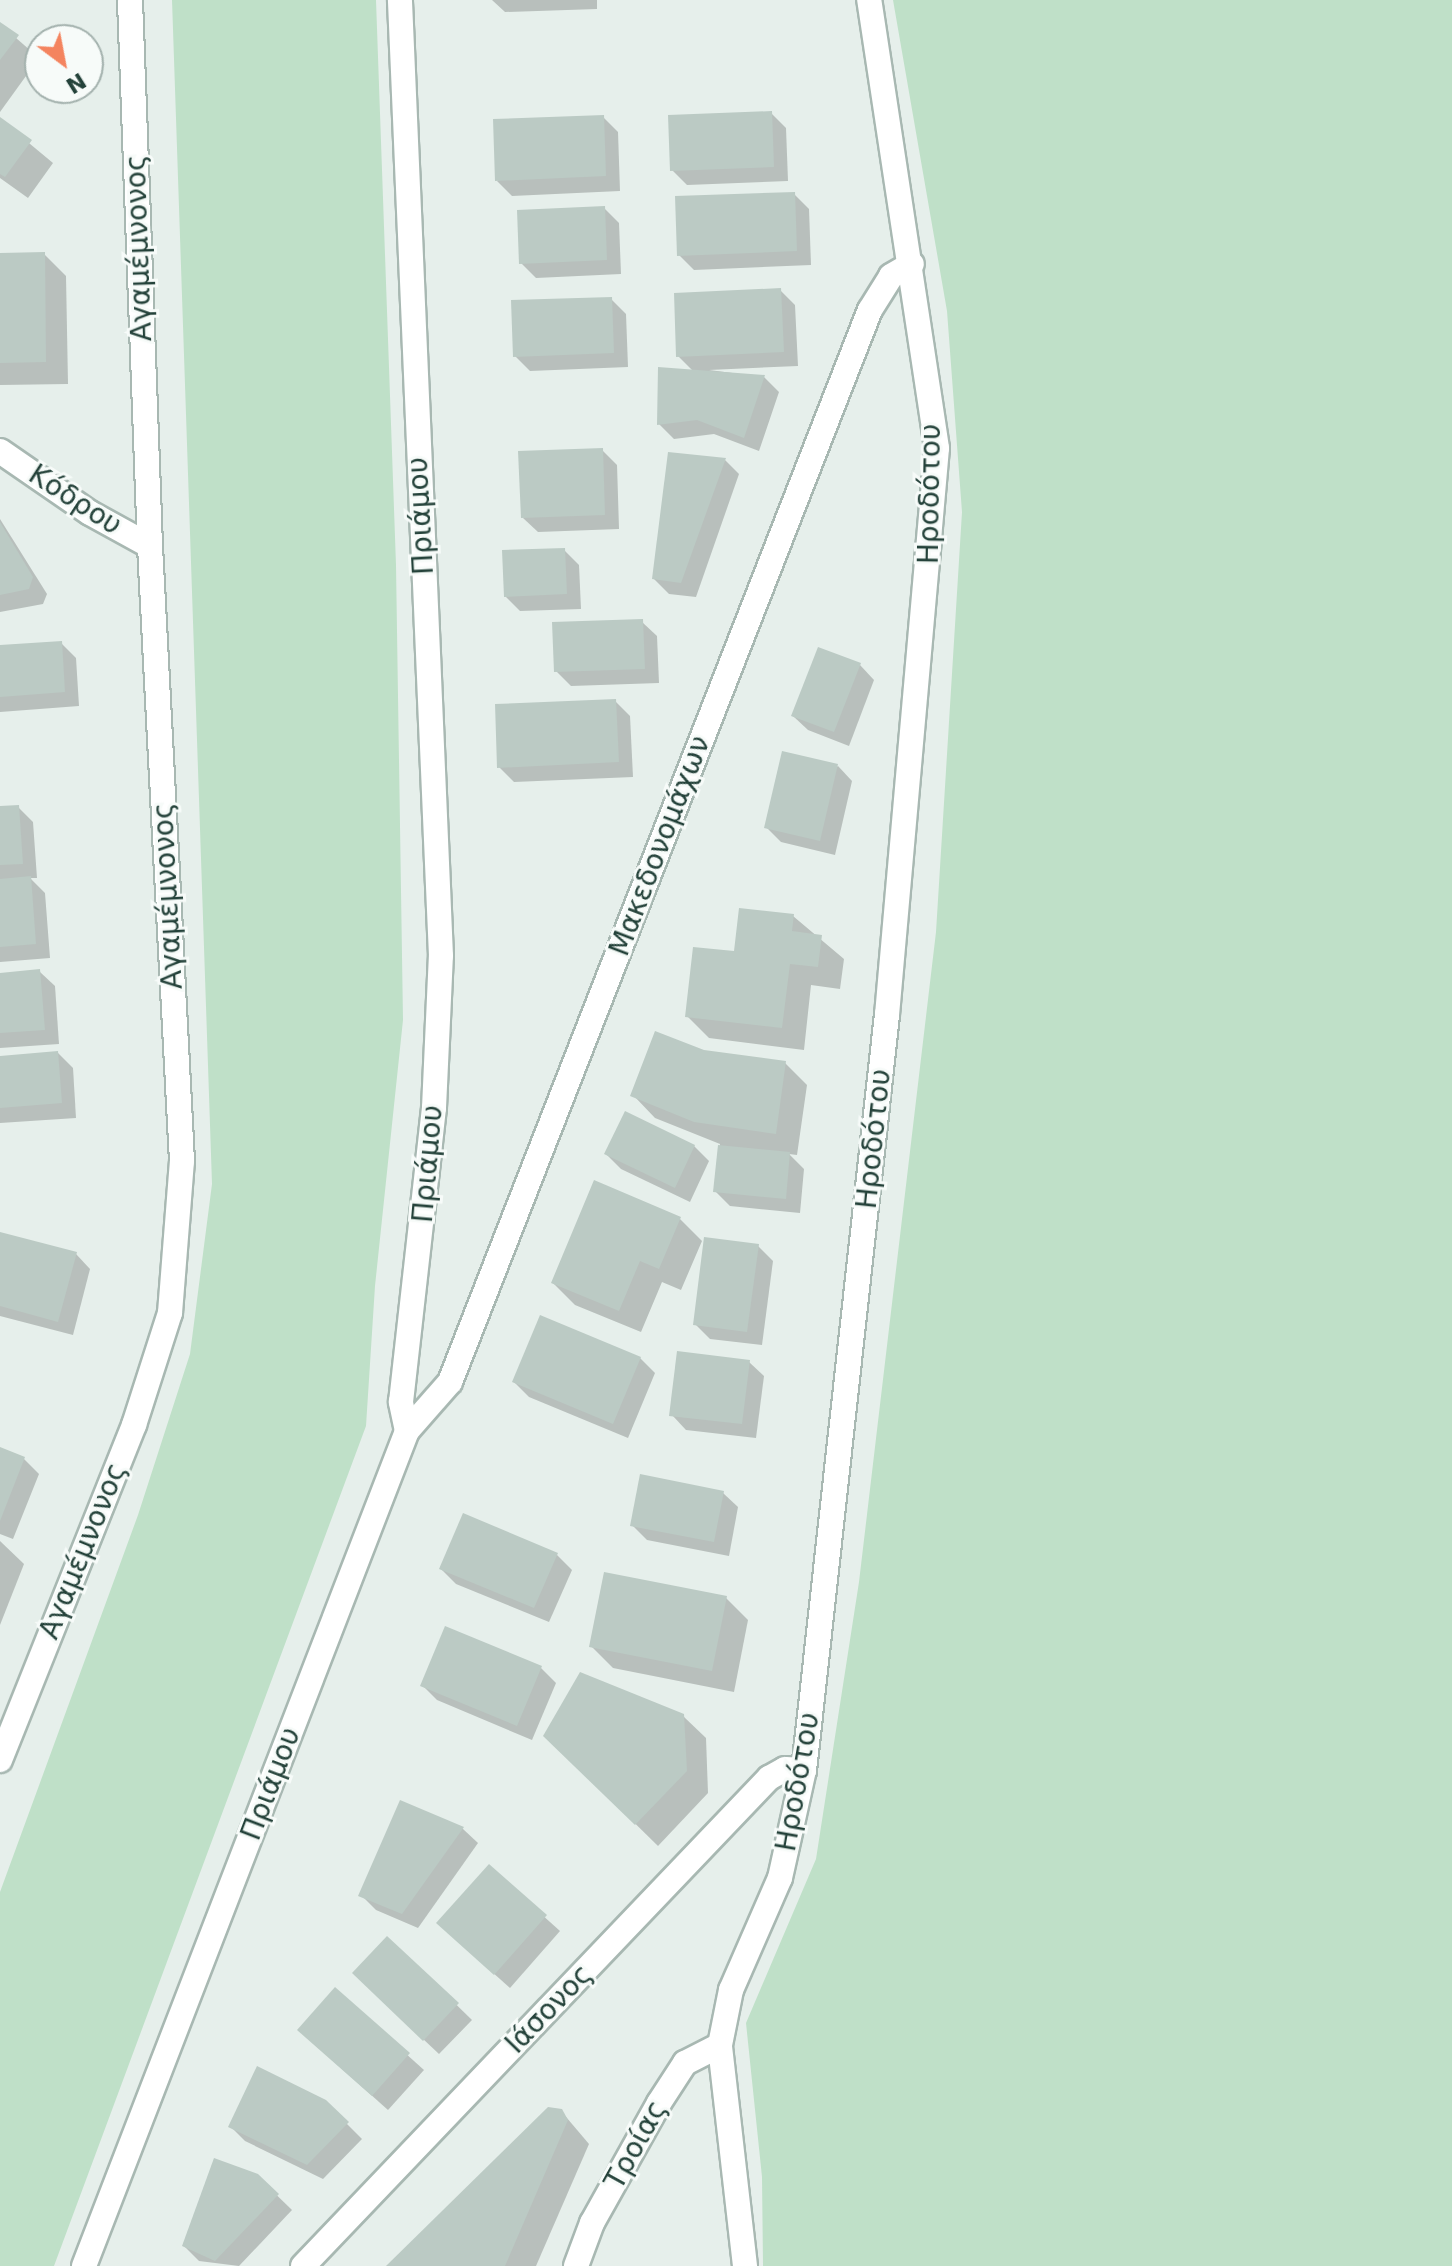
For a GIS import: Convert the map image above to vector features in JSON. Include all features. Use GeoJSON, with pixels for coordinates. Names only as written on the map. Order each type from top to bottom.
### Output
{"type":"FeatureCollection","features":[{"type":"Feature","properties":{"kind":"street","name":"Αγαμέμνονος"},"geometry":{"type":"LineString","coordinates":[[0,1760],[134,1425],[170,1313],[182,1161],[150,546],[130,0]]}},
{"type":"Feature","properties":{"kind":"street","name":"Πριάμου"},"geometry":{"type":"LineString","coordinates":[[84,2266],[407,1431],[401,1402],[434,1108],[441,956],[400,0]]}},
{"type":"Feature","properties":{"kind":"street","name":"Ηροδότου"},"geometry":{"type":"LineString","coordinates":[[745,2266],[720,2045],[731,1990],[780,1878],[804,1770],[928,595],[937,448],[912,264],[869,0]]}},
{"type":"Feature","properties":{"kind":"street","name":"Μακεδονομάχων"},"geometry":{"type":"LineString","coordinates":[[407,1431],[450,1382],[870,310],[891,276],[912,264]]}},
{"type":"Feature","properties":{"kind":"street","name":"Κόδρου"},"geometry":{"type":"LineString","coordinates":[[0,451],[90,513],[150,546]]}},
{"type":"Feature","properties":{"kind":"street","name":"Ιάσονος"},"geometry":{"type":"LineString","coordinates":[[303,2266],[769,1778],[785,1769],[804,1770]]}},
{"type":"Feature","properties":{"kind":"street","name":"Τροίας"},"geometry":{"type":"LineString","coordinates":[[576,2266],[592,2223],[685,2063],[720,2045]]}},
{"type":"Feature","properties":{"kind":"green space"},"geometry":{"type":"Polygon","coordinates":[[[172,0],[376,0],[396,565],[403,1020],[375,1286],[366,1426],[54,2266],[0,2266],[0,1892],[138,1515],[190,1354],[212,1184],[172,0]]]}},
{"type":"Feature","properties":{"kind":"green space"},"geometry":{"type":"Polygon","coordinates":[[[893,0],[1452,0],[1452,2266],[763,2266],[762,2177],[746,2023],[816,1859],[859,1582],[936,932],[962,512],[947,311],[893,0]]]}},
{"type":"Feature","properties":{"kind":"building"},"geometry":{"type":"Polygon","coordinates":[[[0,22],[19,35],[0,60],[0,22]]]}},
{"type":"Feature","properties":{"kind":"building"},"geometry":{"type":"Polygon","coordinates":[[[772,111],[774,167],[670,171],[668,115],[772,111]]]}},
{"type":"Feature","properties":{"kind":"building"},"geometry":{"type":"Polygon","coordinates":[[[604,115],[606,176],[495,181],[493,119],[604,115]]]}},
{"type":"Feature","properties":{"kind":"building"},"geometry":{"type":"Polygon","coordinates":[[[0,117],[32,140],[5,177],[0,174],[0,117]]]}},
{"type":"Feature","properties":{"kind":"building"},"geometry":{"type":"Polygon","coordinates":[[[795,192],[797,251],[677,256],[675,196],[795,192]]]}},
{"type":"Feature","properties":{"kind":"building"},"geometry":{"type":"Polygon","coordinates":[[[605,206],[607,260],[519,264],[517,210],[605,206]]]}},
{"type":"Feature","properties":{"kind":"building"},"geometry":{"type":"Polygon","coordinates":[[[45,252],[46,362],[0,363],[0,253],[45,252]]]}},
{"type":"Feature","properties":{"kind":"building"},"geometry":{"type":"Polygon","coordinates":[[[781,288],[784,352],[676,357],[674,293],[781,288]]]}},
{"type":"Feature","properties":{"kind":"building"},"geometry":{"type":"Polygon","coordinates":[[[612,297],[614,353],[513,357],[511,300],[612,297]]]}},
{"type":"Feature","properties":{"kind":"building"},"geometry":{"type":"Polygon","coordinates":[[[658,367],[765,375],[744,438],[697,420],[657,425],[658,367]]]}},
{"type":"Feature","properties":{"kind":"building"},"geometry":{"type":"Polygon","coordinates":[[[603,448],[605,515],[521,518],[518,451],[603,448]]]}},
{"type":"Feature","properties":{"kind":"building"},"geometry":{"type":"Polygon","coordinates":[[[668,452],[726,458],[681,583],[652,579],[668,452]]]}},
{"type":"Feature","properties":{"kind":"building"},"geometry":{"type":"Polygon","coordinates":[[[0,522],[33,577],[29,589],[0,595],[0,522]]]}},
{"type":"Feature","properties":{"kind":"building"},"geometry":{"type":"Polygon","coordinates":[[[565,548],[567,594],[504,597],[502,550],[565,548]]]}},
{"type":"Feature","properties":{"kind":"building"},"geometry":{"type":"Polygon","coordinates":[[[643,619],[645,669],[554,672],[552,622],[643,619]]]}},
{"type":"Feature","properties":{"kind":"building"},"geometry":{"type":"Polygon","coordinates":[[[62,641],[65,692],[0,697],[0,645],[62,641]]]}},
{"type":"Feature","properties":{"kind":"building"},"geometry":{"type":"Polygon","coordinates":[[[818,647],[861,663],[834,732],[791,716],[818,647]]]}},
{"type":"Feature","properties":{"kind":"building"},"geometry":{"type":"Polygon","coordinates":[[[616,699],[619,762],[497,768],[495,704],[616,699]]]}},
{"type":"Feature","properties":{"kind":"building"},"geometry":{"type":"Polygon","coordinates":[[[782,751],[838,764],[820,841],[764,828],[782,751]]]}},
{"type":"Feature","properties":{"kind":"building"},"geometry":{"type":"Polygon","coordinates":[[[19,805],[23,864],[0,865],[0,806],[19,805]]]}},
{"type":"Feature","properties":{"kind":"building"},"geometry":{"type":"Polygon","coordinates":[[[31,876],[36,944],[0,947],[0,879],[31,876]]]}},
{"type":"Feature","properties":{"kind":"building"},"geometry":{"type":"Polygon","coordinates":[[[739,908],[794,914],[792,931],[822,935],[818,967],[790,964],[782,1028],[685,1017],[693,947],[734,951],[739,908]]]}},
{"type":"Feature","properties":{"kind":"building"},"geometry":{"type":"Polygon","coordinates":[[[40,969],[45,1030],[0,1033],[0,973],[40,969]]]}},
{"type":"Feature","properties":{"kind":"building"},"geometry":{"type":"Polygon","coordinates":[[[655,1031],[704,1050],[786,1061],[776,1134],[694,1122],[630,1096],[655,1031]]]}},
{"type":"Feature","properties":{"kind":"building"},"geometry":{"type":"Polygon","coordinates":[[[58,1051],[62,1103],[0,1108],[0,1056],[58,1051]]]}},
{"type":"Feature","properties":{"kind":"building"},"geometry":{"type":"Polygon","coordinates":[[[625,1111],[695,1145],[675,1188],[604,1154],[625,1111]]]}},
{"type":"Feature","properties":{"kind":"building"},"geometry":{"type":"Polygon","coordinates":[[[718,1145],[790,1152],[786,1199],[713,1192],[718,1145]]]}},
{"type":"Feature","properties":{"kind":"building"},"geometry":{"type":"Polygon","coordinates":[[[594,1180],[681,1217],[659,1269],[640,1261],[619,1311],[551,1283],[594,1180]]]}},
{"type":"Feature","properties":{"kind":"building"},"geometry":{"type":"Polygon","coordinates":[[[0,1232],[77,1252],[58,1322],[0,1306],[0,1232]]]}},
{"type":"Feature","properties":{"kind":"building"},"geometry":{"type":"Polygon","coordinates":[[[704,1237],[759,1244],[747,1332],[693,1325],[704,1237]]]}},
{"type":"Feature","properties":{"kind":"building"},"geometry":{"type":"Polygon","coordinates":[[[540,1315],[641,1357],[613,1424],[512,1382],[540,1315]]]}},
{"type":"Feature","properties":{"kind":"building"},"geometry":{"type":"Polygon","coordinates":[[[677,1351],[750,1360],[742,1424],[669,1416],[677,1351]]]}},
{"type":"Feature","properties":{"kind":"building"},"geometry":{"type":"Polygon","coordinates":[[[0,1447],[25,1457],[0,1521],[0,1447]]]}},
{"type":"Feature","properties":{"kind":"building"},"geometry":{"type":"Polygon","coordinates":[[[640,1474],[724,1491],[714,1542],[630,1526],[640,1474]]]}},
{"type":"Feature","properties":{"kind":"building"},"geometry":{"type":"Polygon","coordinates":[[[463,1513],[558,1553],[534,1608],[439,1569],[463,1513]]]}},
{"type":"Feature","properties":{"kind":"building"},"geometry":{"type":"Polygon","coordinates":[[[604,1572],[727,1596],[712,1671],[589,1647],[604,1572]]]}},
{"type":"Feature","properties":{"kind":"building"},"geometry":{"type":"Polygon","coordinates":[[[445,1626],[542,1666],[517,1726],[420,1686],[445,1626]]]}},
{"type":"Feature","properties":{"kind":"building"},"geometry":{"type":"Polygon","coordinates":[[[580,1672],[684,1714],[687,1771],[635,1825],[543,1736],[580,1672]]]}},
{"type":"Feature","properties":{"kind":"building"},"geometry":{"type":"Polygon","coordinates":[[[400,1800],[464,1827],[402,1914],[358,1896],[400,1800]]]}},
{"type":"Feature","properties":{"kind":"building"},"geometry":{"type":"Polygon","coordinates":[[[489,1864],[547,1915],[494,1975],[436,1923],[489,1864]]]}},
{"type":"Feature","properties":{"kind":"building"},"geometry":{"type":"Polygon","coordinates":[[[387,1936],[459,2003],[423,2041],[352,1973],[387,1936]]]}},
{"type":"Feature","properties":{"kind":"building"},"geometry":{"type":"Polygon","coordinates":[[[335,1987],[410,2053],[372,2096],[297,2030],[335,1987]]]}},
{"type":"Feature","properties":{"kind":"building"},"geometry":{"type":"Polygon","coordinates":[[[257,2066],[326,2100],[349,2122],[307,2165],[228,2127],[257,2066]]]}},
{"type":"Feature","properties":{"kind":"building"},"geometry":{"type":"Polygon","coordinates":[[[548,2107],[562,2109],[568,2120],[505,2266],[386,2266],[548,2107]]]}},
{"type":"Feature","properties":{"kind":"building"},"geometry":{"type":"Polygon","coordinates":[[[214,2158],[258,2174],[279,2194],[215,2261],[182,2246],[214,2158]]]}}]}
